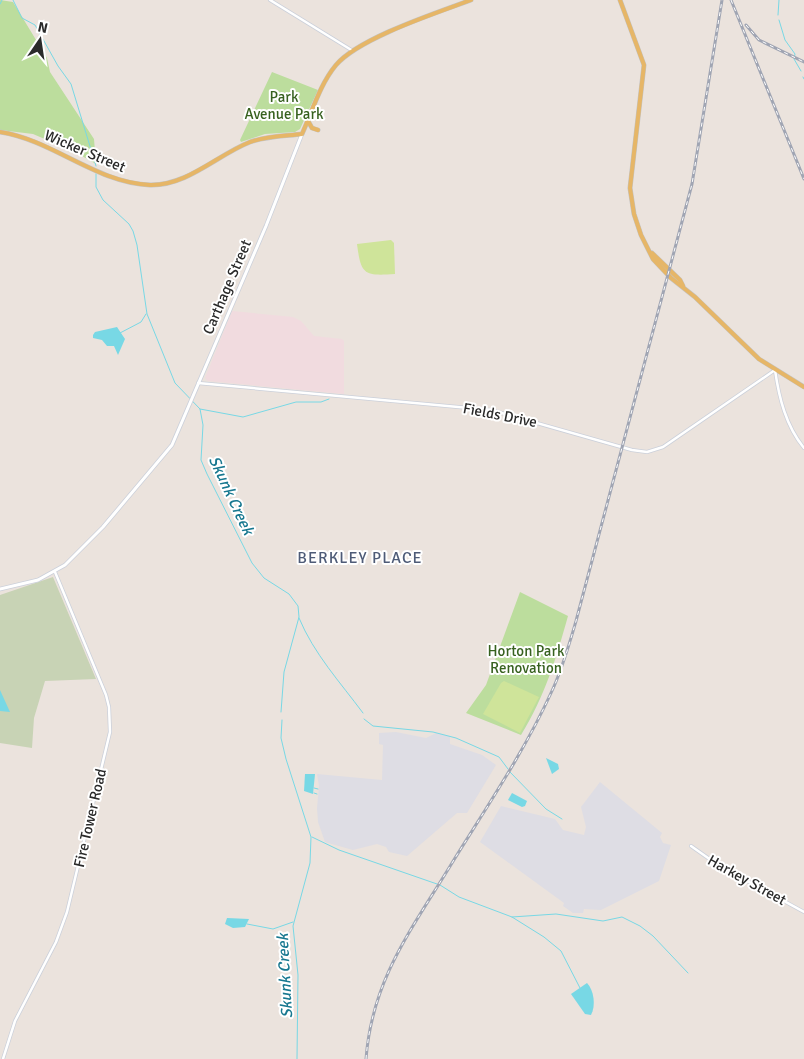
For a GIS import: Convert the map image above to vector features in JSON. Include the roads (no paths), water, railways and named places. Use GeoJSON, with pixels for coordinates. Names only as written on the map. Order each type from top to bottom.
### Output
{"type":"FeatureCollection","features":[{"type":"Feature","properties":{"kind":"main road","name":"Carthage Street"},"geometry":{"type":"LineString","coordinates":[[0,589],[27,584],[55,572],[93,538],[161,461],[172,445],[302,134],[330,73],[352,51],[376,38],[471,0]]}},
{"type":"Feature","properties":{"kind":"main road"},"geometry":{"type":"LineString","coordinates":[[620,0],[644,65],[630,195],[638,228],[654,259],[666,273],[684,287],[759,359],[804,387]]}},
{"type":"Feature","properties":{"kind":"main road"},"geometry":{"type":"LineString","coordinates":[[308,121],[312,128],[318,130]]}},
{"type":"Feature","properties":{"kind":"main road","name":"Wicker Street"},"geometry":{"type":"LineString","coordinates":[[0,132],[22,137],[110,176],[150,185],[167,183],[194,172],[250,142],[266,138],[302,134]]}},
{"type":"Feature","properties":{"kind":"street"},"geometry":{"type":"LineString","coordinates":[[270,0],[352,51]]}},
{"type":"Feature","properties":{"kind":"street"},"geometry":{"type":"LineString","coordinates":[[775,370],[785,414],[794,434],[804,448]]}},
{"type":"Feature","properties":{"kind":"street","name":"Fields Drive"},"geometry":{"type":"LineString","coordinates":[[198,383],[491,410],[632,450],[647,452],[663,447],[686,433],[775,370]]}},
{"type":"Feature","properties":{"kind":"street","name":"Fire Tower Road"},"geometry":{"type":"LineString","coordinates":[[3,1059],[14,1021],[56,942],[67,912],[110,732],[109,707],[106,695],[55,572]]}},
{"type":"Feature","properties":{"kind":"street","name":"Harkey Street"},"geometry":{"type":"LineString","coordinates":[[690,846],[718,865],[804,912]]}},
{"type":"Feature","properties":{"kind":"water"},"geometry":{"type":"Polygon","coordinates":[[[117,327],[125,339],[118,355],[114,346],[107,346],[102,340],[93,338],[95,332],[117,327]]]}},
{"type":"Feature","properties":{"kind":"water"},"geometry":{"type":"Polygon","coordinates":[[[0,690],[10,712],[0,711],[0,690]]]}},
{"type":"Feature","properties":{"kind":"water"},"geometry":{"type":"Polygon","coordinates":[[[546,758],[558,764],[559,769],[552,774],[546,758]]]}},
{"type":"Feature","properties":{"kind":"water"},"geometry":{"type":"Polygon","coordinates":[[[305,774],[315,774],[313,794],[304,791],[305,774]]]}},
{"type":"Feature","properties":{"kind":"water"},"geometry":{"type":"Polygon","coordinates":[[[512,793],[527,801],[525,806],[522,807],[508,800],[512,793]]]}},
{"type":"Feature","properties":{"kind":"water"},"geometry":{"type":"Polygon","coordinates":[[[227,918],[249,919],[245,927],[233,928],[225,924],[227,918]]]}},
{"type":"Feature","properties":{"kind":"water"},"geometry":{"type":"Polygon","coordinates":[[[587,983],[594,998],[591,1015],[585,1014],[571,994],[587,983]]]}},
{"type":"Feature","properties":{"kind":"waterway"},"geometry":{"type":"LineString","coordinates":[[0,4],[2,0]]}},
{"type":"Feature","properties":{"kind":"waterway","name":"Skunk Creek"},"geometry":{"type":"LineString","coordinates":[[13,0],[22,18],[35,25],[58,66],[71,84],[96,166]]}},
{"type":"Feature","properties":{"kind":"waterway"},"geometry":{"type":"LineString","coordinates":[[778,15],[779,0]]}},
{"type":"Feature","properties":{"kind":"waterway"},"geometry":{"type":"LineString","coordinates":[[779,20],[785,40],[795,54],[794,59],[801,71]]}},
{"type":"Feature","properties":{"kind":"waterway","name":"Skunk Creek"},"geometry":{"type":"LineString","coordinates":[[96,174],[96,187],[103,200],[129,224],[133,231],[137,245],[147,314],[175,383],[200,409],[203,425],[201,460],[207,474],[252,563],[264,578],[289,594],[298,606],[299,617],[284,672],[281,712]]}},
{"type":"Feature","properties":{"kind":"waterway"},"geometry":{"type":"LineString","coordinates":[[120,333],[141,322],[146,314]]}},
{"type":"Feature","properties":{"kind":"waterway"},"geometry":{"type":"LineString","coordinates":[[200,409],[243,417],[296,402],[321,402],[329,399]]}},
{"type":"Feature","properties":{"kind":"waterway"},"geometry":{"type":"LineString","coordinates":[[299,618],[320,656],[363,713]]}},
{"type":"Feature","properties":{"kind":"waterway"},"geometry":{"type":"LineString","coordinates":[[364,719],[373,726],[433,732],[456,738],[499,757],[508,769]]}},
{"type":"Feature","properties":{"kind":"waterway","name":"Skunk Creek"},"geometry":{"type":"LineString","coordinates":[[282,720],[281,738],[286,759],[311,837],[310,863],[293,926],[298,975],[297,1059]]}},
{"type":"Feature","properties":{"kind":"waterway"},"geometry":{"type":"LineString","coordinates":[[509,771],[546,809],[562,819]]}},
{"type":"Feature","properties":{"kind":"waterway"},"geometry":{"type":"LineString","coordinates":[[314,788],[318,789]]}},
{"type":"Feature","properties":{"kind":"waterway"},"geometry":{"type":"LineString","coordinates":[[312,837],[339,850],[437,884]]}},
{"type":"Feature","properties":{"kind":"waterway"},"geometry":{"type":"LineString","coordinates":[[440,885],[459,897],[512,917],[544,937],[561,951],[580,988]]}},
{"type":"Feature","properties":{"kind":"waterway"},"geometry":{"type":"LineString","coordinates":[[512,917],[556,914],[603,921],[622,917],[640,926],[653,936],[688,973]]}},
{"type":"Feature","properties":{"kind":"waterway"},"geometry":{"type":"LineString","coordinates":[[247,924],[273,929],[293,922]]}},
{"type":"Feature","properties":{"kind":"railway"},"geometry":{"type":"LineString","coordinates":[[366,1059],[376,1004],[396,956],[517,758],[559,675],[576,621],[692,184],[722,0]]}},
{"type":"Feature","properties":{"kind":"railway"},"geometry":{"type":"LineString","coordinates":[[731,0],[804,179]]}},
{"type":"Feature","properties":{"kind":"railway"},"geometry":{"type":"LineString","coordinates":[[746,25],[759,40],[804,62]]}},
{"type":"Feature","properties":{"kind":"district","name":"BERKLEY PLACE"},"geometry":{"type":"Point","coordinates":[360,557]}},
{"type":"Feature","properties":{"kind":"park label","name":"Park Avenue Park"},"geometry":{"type":"Point","coordinates":[284,106]}},
{"type":"Feature","properties":{"kind":"park label","name":"Horton Park Renovation"},"geometry":{"type":"Point","coordinates":[526,660]}}]}
